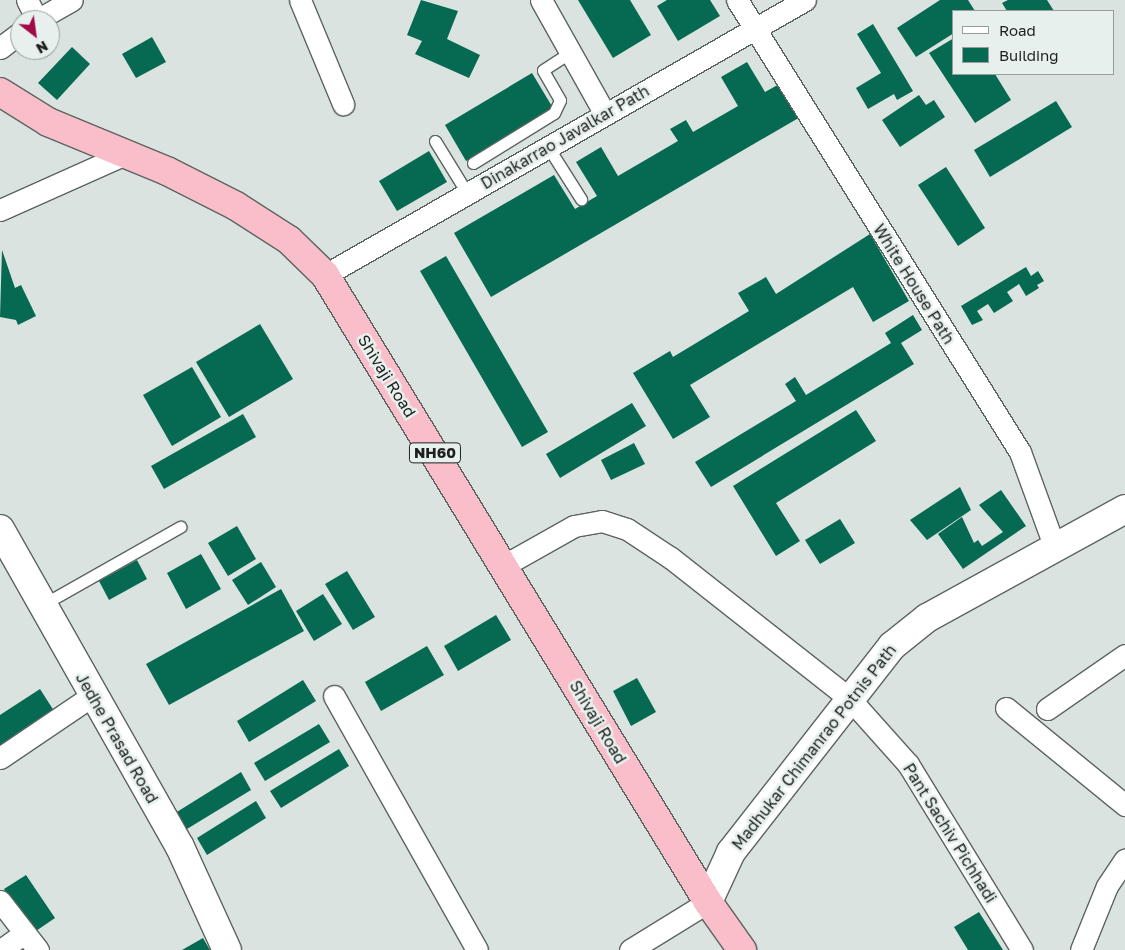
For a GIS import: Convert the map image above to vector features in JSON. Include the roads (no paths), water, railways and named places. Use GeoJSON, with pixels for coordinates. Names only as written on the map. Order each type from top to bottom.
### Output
{"type":"FeatureCollection","features":[{"type":"Feature","properties":{"kind":"highway","name":"Shivaji Road"},"geometry":{"type":"LineString","coordinates":[[0,92],[48,122],[125,154],[236,206],[289,240],[325,275],[708,902],[742,950]]}},
{"type":"Feature","properties":{"kind":"street"},"geometry":{"type":"LineString","coordinates":[[28,0],[37,20],[72,0]]}},
{"type":"Feature","properties":{"kind":"street"},"geometry":{"type":"LineString","coordinates":[[300,0],[343,104]]}},
{"type":"Feature","properties":{"kind":"street"},"geometry":{"type":"LineString","coordinates":[[541,0],[605,114]]}},
{"type":"Feature","properties":{"kind":"street","name":"White House Path"},"geometry":{"type":"LineString","coordinates":[[737,0],[1020,452],[1055,548]]}},
{"type":"Feature","properties":{"kind":"street","name":"Dinakarrao Javalkar Path"},"geometry":{"type":"LineString","coordinates":[[325,275],[805,0]]}},
{"type":"Feature","properties":{"kind":"street"},"geometry":{"type":"LineString","coordinates":[[0,210],[125,154]]}},
{"type":"Feature","properties":{"kind":"street","name":"Madhukar Chimanrao Potnis Path"},"geometry":{"type":"LineString","coordinates":[[708,902],[731,852],[892,646],[927,618],[1125,509]]}},
{"type":"Feature","properties":{"kind":"street","name":"Pant Sachiv Pichhadi"},"geometry":{"type":"LineString","coordinates":[[503,566],[574,526],[602,521],[627,529],[671,558],[850,700],[908,764],[1022,950]]}},
{"type":"Feature","properties":{"kind":"street","name":"Jedhe Prasad Road"},"geometry":{"type":"LineString","coordinates":[[3,545],[42,605],[180,847],[228,950]]}},
{"type":"Feature","properties":{"kind":"street"},"geometry":{"type":"LineString","coordinates":[[1047,709],[1125,655]]}},
{"type":"Feature","properties":{"kind":"street"},"geometry":{"type":"LineString","coordinates":[[0,758],[93,695]]}},
{"type":"Feature","properties":{"kind":"street"},"geometry":{"type":"LineString","coordinates":[[334,696],[477,950]]}},
{"type":"Feature","properties":{"kind":"street"},"geometry":{"type":"LineString","coordinates":[[1006,708],[1125,805]]}},
{"type":"Feature","properties":{"kind":"street"},"geometry":{"type":"LineString","coordinates":[[1081,950],[1107,886],[1125,859]]}},
{"type":"Feature","properties":{"kind":"street"},"geometry":{"type":"LineString","coordinates":[[0,901],[38,950]]}},
{"type":"Feature","properties":{"kind":"street"},"geometry":{"type":"LineString","coordinates":[[630,950],[708,902]]}},
{"type":"Feature","properties":{"kind":"street"},"geometry":{"type":"LineString","coordinates":[[0,950],[24,933]]}},
{"type":"Feature","properties":{"kind":"lane"},"geometry":{"type":"LineString","coordinates":[[473,163],[554,113],[560,100],[543,70],[571,52]]}},
{"type":"Feature","properties":{"kind":"lane"},"geometry":{"type":"LineString","coordinates":[[435,141],[467,194]]}},
{"type":"Feature","properties":{"kind":"lane"},"geometry":{"type":"LineString","coordinates":[[548,147],[581,199]]}},
{"type":"Feature","properties":{"kind":"lane"},"geometry":{"type":"LineString","coordinates":[[42,605],[180,527]]}}]}
